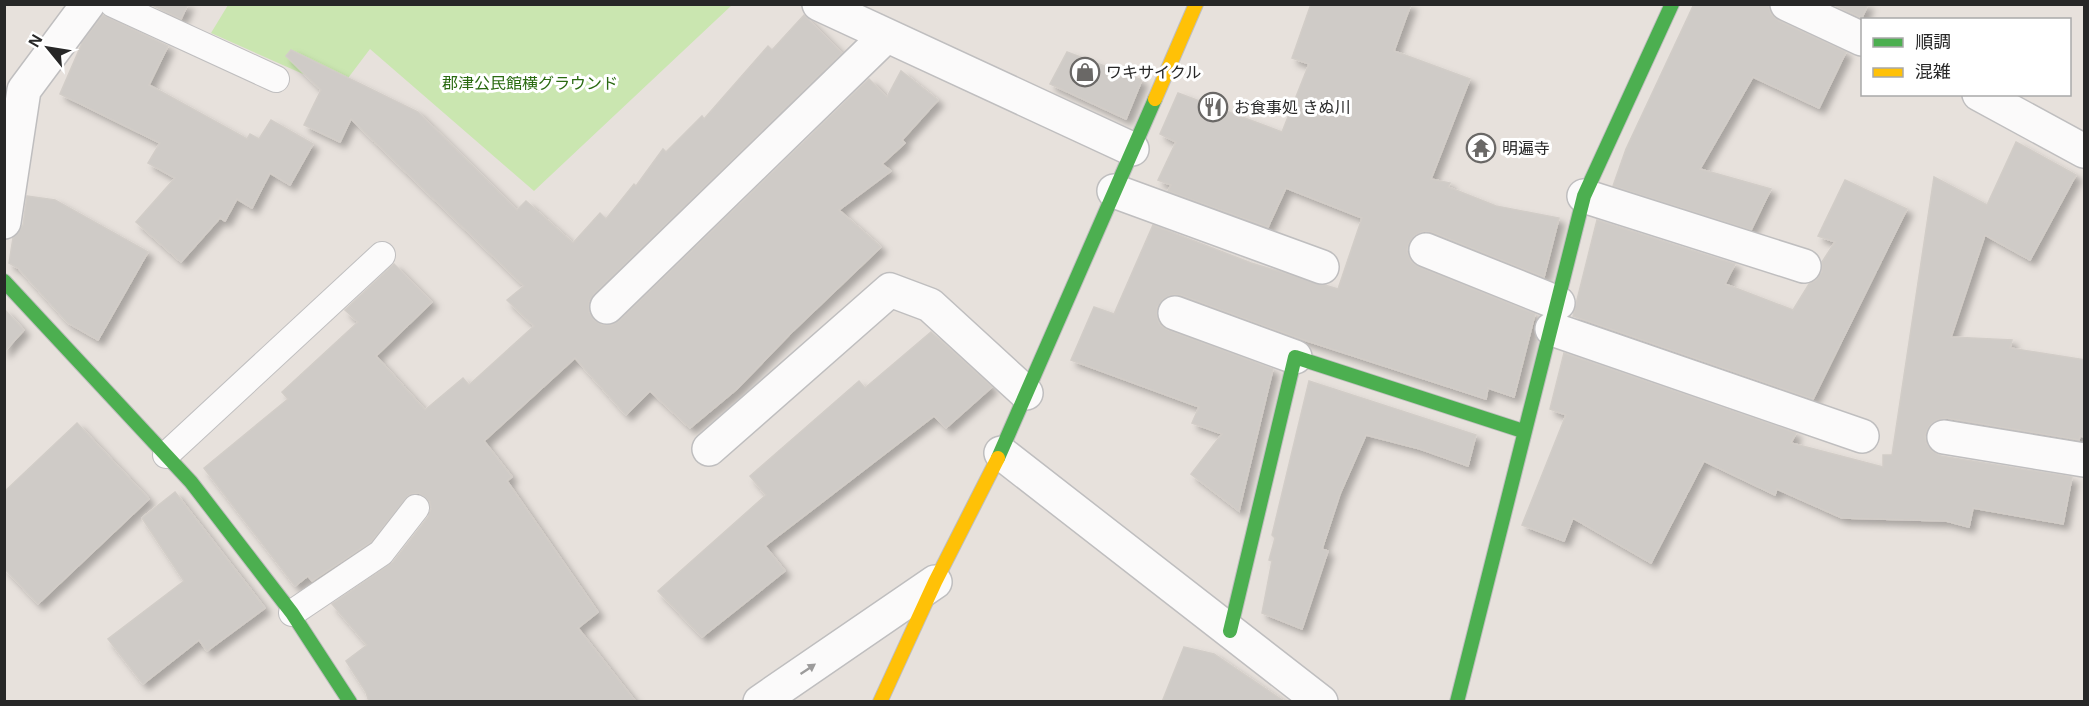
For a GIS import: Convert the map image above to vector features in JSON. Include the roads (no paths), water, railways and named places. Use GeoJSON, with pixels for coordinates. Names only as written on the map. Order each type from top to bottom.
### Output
{"type":"FeatureCollection","features":[{"type":"Feature","properties":{"kind":"street"},"geometry":{"type":"LineString","coordinates":[[4,222],[24,90],[88,4]]}},
{"type":"Feature","properties":{"kind":"street"},"geometry":{"type":"LineString","coordinates":[[819,4],[885,37],[1132,149]]}},
{"type":"Feature","properties":{"kind":"street"},"geometry":{"type":"LineString","coordinates":[[880,702],[935,582],[1001,453],[1196,4]]}},
{"type":"Feature","properties":{"kind":"street"},"geometry":{"type":"LineString","coordinates":[[1457,702],[1523,431],[1555,316],[1584,196],[1672,4]]}},
{"type":"Feature","properties":{"kind":"street"},"geometry":{"type":"LineString","coordinates":[[1787,4],[1861,38]]}},
{"type":"Feature","properties":{"kind":"street"},"geometry":{"type":"LineString","coordinates":[[608,307],[885,37]]}},
{"type":"Feature","properties":{"kind":"street"},"geometry":{"type":"LineString","coordinates":[[1983,96],[2085,151]]}},
{"type":"Feature","properties":{"kind":"street"},"geometry":{"type":"LineString","coordinates":[[1114,191],[1322,267]]}},
{"type":"Feature","properties":{"kind":"street"},"geometry":{"type":"LineString","coordinates":[[1584,196],[1804,266]]}},
{"type":"Feature","properties":{"kind":"street"},"geometry":{"type":"LineString","coordinates":[[1426,250],[1555,316],[1862,436]]}},
{"type":"Feature","properties":{"kind":"street"},"geometry":{"type":"LineString","coordinates":[[4,282],[191,482],[292,613],[350,702]]}},
{"type":"Feature","properties":{"kind":"street"},"geometry":{"type":"LineString","coordinates":[[709,449],[890,290],[930,305],[1026,393]]}},
{"type":"Feature","properties":{"kind":"street"},"geometry":{"type":"LineString","coordinates":[[1175,313],[1295,357],[1523,431]]}},
{"type":"Feature","properties":{"kind":"street"},"geometry":{"type":"LineString","coordinates":[[1230,631],[1295,357]]}},
{"type":"Feature","properties":{"kind":"street"},"geometry":{"type":"LineString","coordinates":[[1944,436],[2085,460]]}},
{"type":"Feature","properties":{"kind":"street"},"geometry":{"type":"LineString","coordinates":[[1001,453],[1321,702]]}},
{"type":"Feature","properties":{"kind":"street"},"geometry":{"type":"LineString","coordinates":[[760,702],[935,582]]}},
{"type":"Feature","properties":{"kind":"lane"},"geometry":{"type":"LineString","coordinates":[[113,4],[276,79]]}},
{"type":"Feature","properties":{"kind":"lane"},"geometry":{"type":"LineString","coordinates":[[166,454],[382,255]]}},
{"type":"Feature","properties":{"kind":"lane"},"geometry":{"type":"LineString","coordinates":[[292,613],[381,553],[416,508]]}},
{"type":"Feature","properties":{"kind":"place","name":"ワキサイクル"},"geometry":{"type":"Point","coordinates":[1085,72]}},
{"type":"Feature","properties":{"kind":"place","name":"お食事処 きぬ川"},"geometry":{"type":"Point","coordinates":[1213,107]}},
{"type":"Feature","properties":{"kind":"place","name":"明遍寺"},"geometry":{"type":"Point","coordinates":[1481,148]}},
{"type":"Feature","properties":{"kind":"park label","name":"郡津公民館横グラウンド"},"geometry":{"type":"Point","coordinates":[530,83]}}]}
